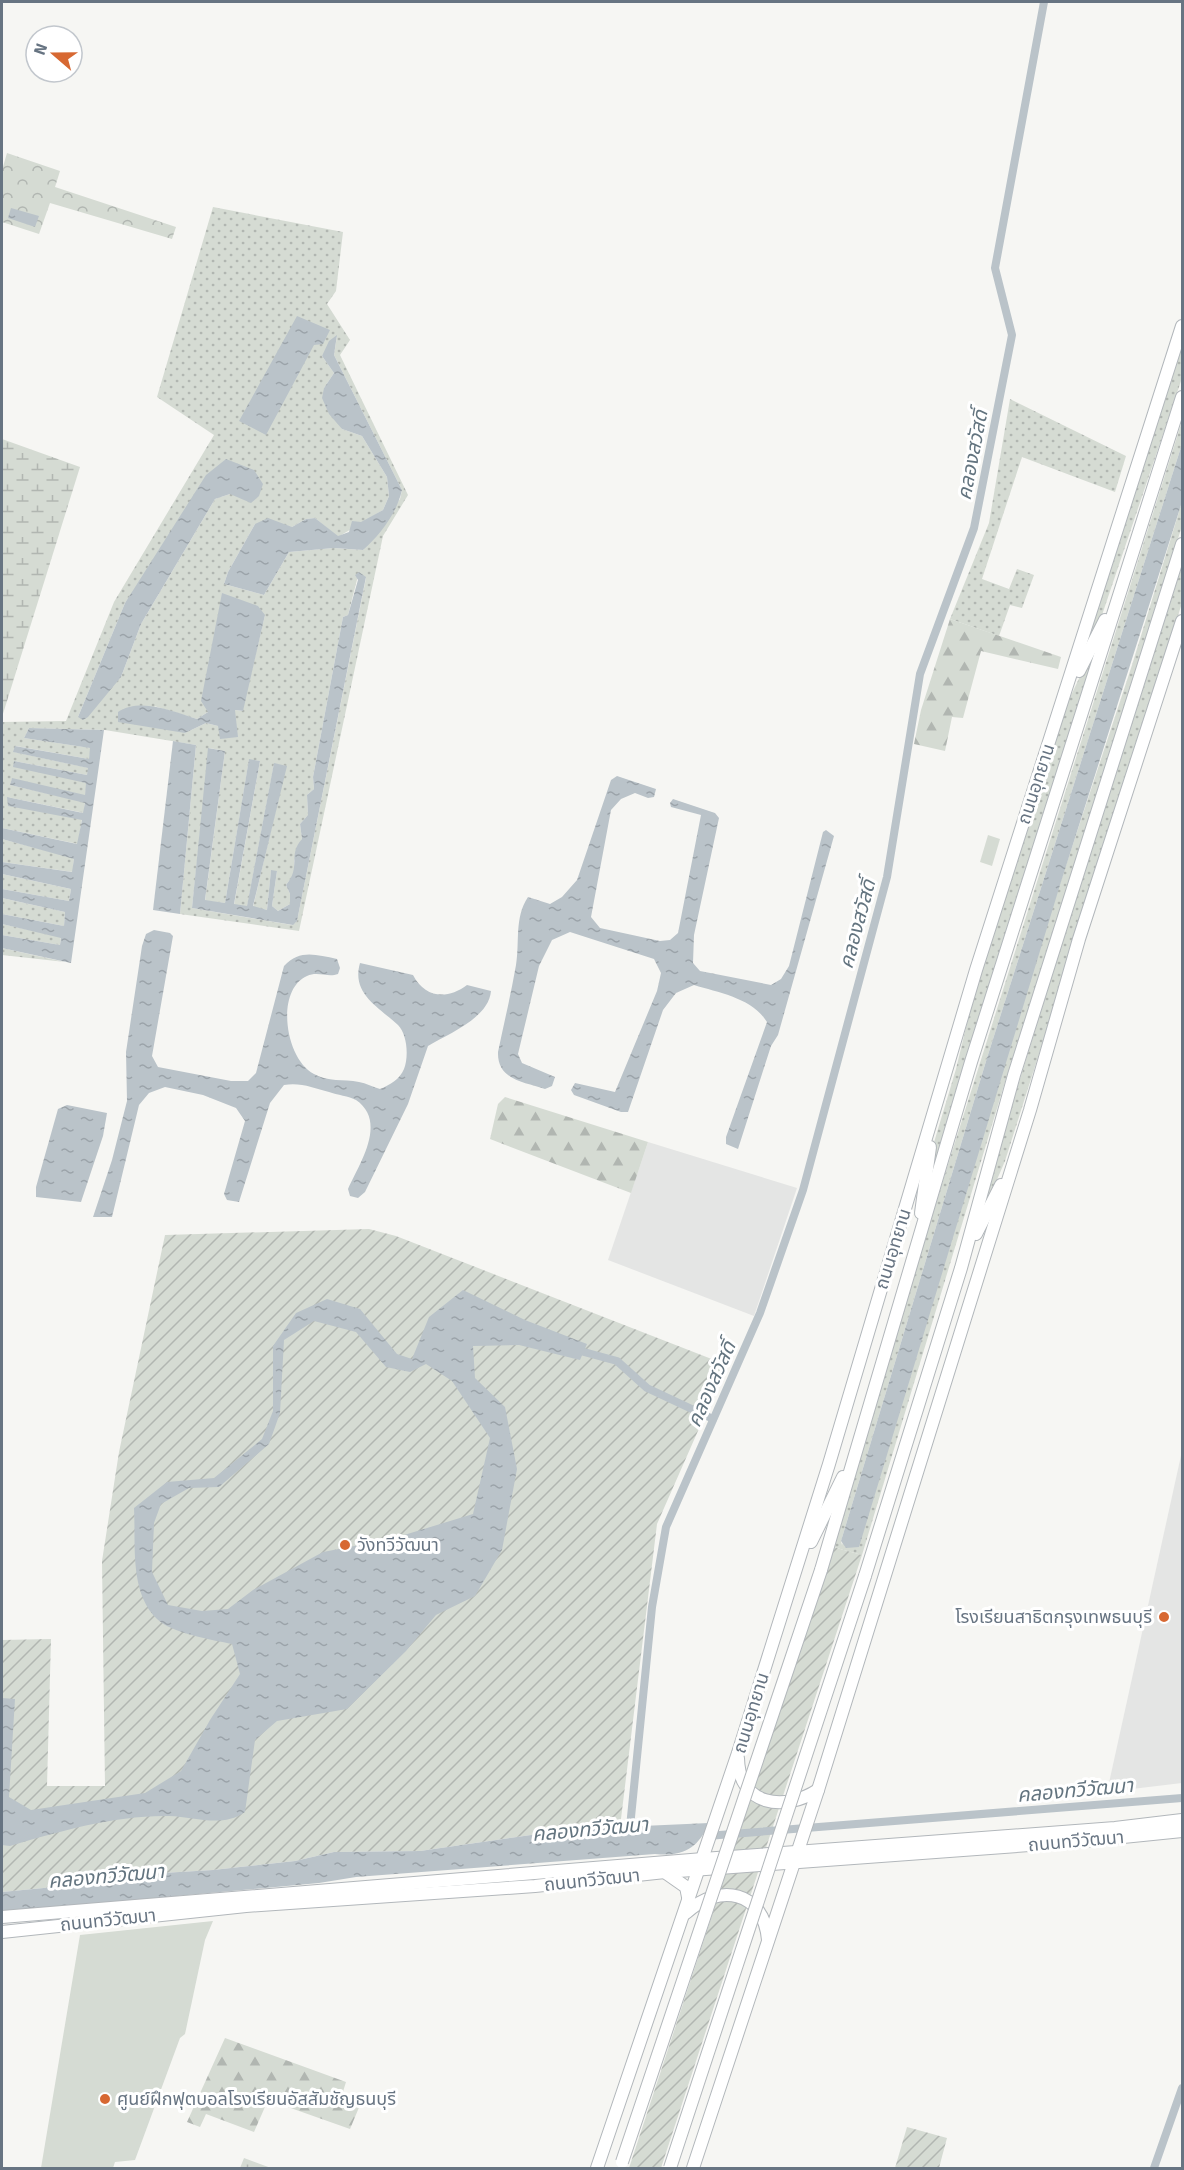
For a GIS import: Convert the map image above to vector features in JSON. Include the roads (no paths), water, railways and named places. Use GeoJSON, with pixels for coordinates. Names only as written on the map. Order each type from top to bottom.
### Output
{"type":"FeatureCollection","features":[{"type":"Feature","properties":{"kind":"main road","name":"ถนนอุทยาน"},"geometry":{"type":"LineString","coordinates":[[597,2169],[738,1754],[794,1576],[976,970],[1182,327]]}},
{"type":"Feature","properties":{"kind":"main road","name":"ถนนอุทยาน"},"geometry":{"type":"LineString","coordinates":[[621,2165],[860,1444],[920,1233],[1182,396]]}},
{"type":"Feature","properties":{"kind":"main road"},"geometry":{"type":"LineString","coordinates":[[670,2169],[865,1576],[961,1268],[1014,1075],[1182,544]]}},
{"type":"Feature","properties":{"kind":"main road"},"geometry":{"type":"LineString","coordinates":[[1063,701],[1121,590]]}},
{"type":"Feature","properties":{"kind":"main road"},"geometry":{"type":"LineString","coordinates":[[693,2169],[816,1796],[1014,1164],[1079,939],[1182,621]]}},
{"type":"Feature","properties":{"kind":"main road"},"geometry":{"type":"LineString","coordinates":[[920,1233],[932,1118]]}},
{"type":"Feature","properties":{"kind":"main road"},"geometry":{"type":"LineString","coordinates":[[961,1268],[987,1211],[1014,1164]]}},
{"type":"Feature","properties":{"kind":"main road"},"geometry":{"type":"LineString","coordinates":[[794,1576],[860,1444]]}},
{"type":"Feature","properties":{"kind":"main road"},"geometry":{"type":"LineString","coordinates":[[738,1754],[744,1782],[756,1795],[770,1803],[798,1802],[816,1796]]}},
{"type":"Feature","properties":{"kind":"main road","name":"ถนนทวีวัฒนา"},"geometry":{"type":"LineString","coordinates":[[2,1917],[123,1912],[331,1895],[534,1873],[1104,1829],[1182,1820]]}},
{"type":"Feature","properties":{"kind":"main road","name":"ถนนทวีวัฒนา"},"geometry":{"type":"LineString","coordinates":[[331,1895],[535,1886],[665,1872],[703,1860],[774,1863],[797,1853],[1101,1840],[1182,1831]]}},
{"type":"Feature","properties":{"kind":"main road"},"geometry":{"type":"LineString","coordinates":[[774,1863],[779,1867],[786,1889]]}},
{"type":"Feature","properties":{"kind":"main road"},"geometry":{"type":"LineString","coordinates":[[665,1872],[686,1887],[687,1908],[708,1897],[733,1895],[745,1899],[756,1908],[768,1931],[769,1942]]}},
{"type":"Feature","properties":{"kind":"main road"},"geometry":{"type":"LineString","coordinates":[[534,1873],[535,1886]]}},
{"type":"Feature","properties":{"kind":"main road","name":"ถนนทวีวัฒนา"},"geometry":{"type":"LineString","coordinates":[[2,1932],[123,1912]]}},
{"type":"Feature","properties":{"kind":"water"},"geometry":{"type":"Polygon","coordinates":[[[11,208],[39,216],[35,227],[8,218],[11,208]]]}},
{"type":"Feature","properties":{"kind":"water"},"geometry":{"type":"Polygon","coordinates":[[[297,316],[330,330],[323,344],[314,345],[266,435],[239,421],[297,316]]]}},
{"type":"Feature","properties":{"kind":"water"},"geometry":{"type":"Polygon","coordinates":[[[337,335],[334,355],[402,490],[400,499],[376,538],[363,550],[334,548],[289,552],[264,595],[224,584],[228,572],[255,524],[268,518],[292,527],[306,519],[315,518],[338,536],[349,532],[352,521],[361,522],[383,510],[389,496],[387,477],[362,436],[342,429],[329,414],[322,398],[324,388],[334,373],[322,356],[329,341],[337,335]]]}},
{"type":"Feature","properties":{"kind":"water"},"geometry":{"type":"Polygon","coordinates":[[[1182,444],[1182,502],[1060,885],[859,1547],[846,1548],[841,1541],[987,1058],[1182,444]]]}},
{"type":"Feature","properties":{"kind":"water"},"geometry":{"type":"Polygon","coordinates":[[[226,459],[254,470],[263,484],[259,496],[251,503],[230,494],[215,499],[141,624],[121,677],[83,720],[78,717],[125,603],[206,475],[226,459]]]}},
{"type":"Feature","properties":{"kind":"water"},"geometry":{"type":"Polygon","coordinates":[[[359,572],[366,577],[297,921],[293,925],[192,908],[208,748],[225,751],[205,900],[225,903],[249,759],[260,761],[234,904],[247,906],[274,763],[287,766],[253,906],[267,910],[271,870],[277,871],[272,906],[278,911],[290,904],[290,894],[286,885],[293,872],[295,851],[302,839],[300,824],[308,815],[307,795],[314,789],[313,777],[343,617],[348,615],[358,580],[355,575],[359,572]]]}},
{"type":"Feature","properties":{"kind":"water"},"geometry":{"type":"Polygon","coordinates":[[[222,593],[258,606],[265,615],[243,711],[235,710],[238,737],[220,739],[218,726],[206,723],[185,733],[118,722],[118,712],[137,706],[158,707],[197,719],[208,712],[201,701],[222,593]]]}},
{"type":"Feature","properties":{"kind":"water"},"geometry":{"type":"Polygon","coordinates":[[[29,728],[104,730],[71,963],[2,948],[2,935],[60,945],[61,938],[2,924],[2,914],[64,926],[65,912],[2,898],[2,889],[69,901],[71,889],[2,874],[2,862],[72,872],[74,859],[2,839],[2,828],[77,844],[82,820],[8,806],[7,797],[83,813],[85,803],[10,785],[12,778],[85,795],[86,783],[13,767],[14,761],[87,775],[88,768],[13,752],[15,746],[89,759],[90,748],[24,738],[29,728]]]}},
{"type":"Feature","properties":{"kind":"water"},"geometry":{"type":"Polygon","coordinates":[[[173,741],[196,745],[180,914],[153,910],[173,741]]]}},
{"type":"Feature","properties":{"kind":"water"},"geometry":{"type":"Polygon","coordinates":[[[617,776],[656,789],[654,797],[648,798],[635,793],[621,799],[611,810],[591,917],[600,928],[660,941],[670,940],[678,933],[701,815],[671,807],[670,803],[673,799],[715,813],[719,818],[694,935],[693,963],[700,971],[771,985],[781,979],[789,966],[823,832],[826,830],[834,836],[778,1035],[771,1046],[738,1149],[726,1144],[726,1137],[767,1022],[753,1007],[725,994],[694,985],[676,993],[663,1010],[628,1112],[621,1112],[574,1095],[571,1090],[575,1083],[615,1092],[657,991],[661,973],[654,959],[570,932],[552,940],[539,966],[518,1054],[522,1063],[555,1077],[552,1086],[545,1089],[521,1082],[507,1074],[499,1061],[498,1052],[516,965],[519,922],[524,905],[528,897],[550,904],[562,897],[577,880],[611,780],[617,776]]]}},
{"type":"Feature","properties":{"kind":"water"},"geometry":{"type":"Polygon","coordinates":[[[154,930],[170,933],[173,936],[152,1056],[158,1067],[231,1081],[248,1081],[256,1073],[284,966],[296,957],[309,955],[337,959],[340,968],[338,974],[334,975],[307,976],[297,984],[291,995],[288,1025],[296,1054],[304,1066],[319,1077],[353,1081],[380,1089],[402,1073],[406,1064],[406,1045],[398,1025],[375,1006],[363,991],[358,974],[360,963],[413,975],[424,988],[437,994],[452,993],[467,985],[491,991],[489,1001],[475,1017],[428,1046],[408,1104],[365,1192],[358,1198],[350,1196],[348,1189],[364,1156],[370,1131],[370,1120],[365,1109],[356,1100],[307,1086],[284,1085],[270,1103],[239,1202],[227,1200],[224,1194],[245,1121],[236,1108],[203,1095],[165,1087],[149,1093],[139,1105],[112,1217],[93,1217],[112,1160],[127,1101],[126,1052],[142,946],[146,934],[154,930]]]}},
{"type":"Feature","properties":{"kind":"water"},"geometry":{"type":"Polygon","coordinates":[[[67,1105],[107,1113],[103,1136],[81,1202],[36,1197],[36,1187],[58,1109],[67,1105]]]}},
{"type":"Feature","properties":{"kind":"water"},"geometry":{"type":"Polygon","coordinates":[[[463,1290],[525,1320],[587,1344],[580,1360],[519,1345],[473,1346],[475,1378],[505,1407],[517,1469],[502,1550],[475,1596],[436,1615],[406,1651],[347,1709],[277,1721],[255,1740],[245,1812],[236,1817],[218,1821],[169,1816],[129,1818],[68,1830],[10,1846],[2,1845],[2,1698],[15,1699],[9,1797],[31,1810],[145,1793],[181,1771],[240,1674],[232,1644],[172,1628],[157,1619],[148,1608],[138,1582],[134,1508],[167,1482],[214,1478],[262,1439],[273,1411],[273,1346],[296,1313],[327,1299],[360,1309],[397,1354],[412,1359],[429,1317],[463,1290]],[[314,1321],[284,1340],[280,1413],[269,1444],[219,1487],[189,1488],[161,1504],[154,1523],[152,1572],[168,1605],[202,1611],[228,1609],[253,1590],[323,1552],[391,1539],[473,1514],[490,1438],[452,1381],[426,1364],[410,1372],[386,1367],[356,1332],[314,1321]]]}},
{"type":"Feature","properties":{"kind":"water"},"geometry":{"type":"Polygon","coordinates":[[[709,1823],[694,1845],[673,1854],[356,1877],[319,1883],[2,1912],[2,1892],[75,1885],[129,1875],[213,1870],[295,1861],[334,1852],[420,1851],[538,1834],[709,1823]]]}},
{"type":"Feature","properties":{"kind":"waterway","name":"คลองสวัสดิ์"},"geometry":{"type":"LineString","coordinates":[[629,1837],[652,1607],[666,1527],[760,1313],[803,1190],[887,877],[920,674],[974,528],[1012,335],[995,268],[1044,2]]}},
{"type":"Feature","properties":{"kind":"waterway"},"geometry":{"type":"LineString","coordinates":[[584,1352],[617,1361],[647,1388],[713,1419]]}},
{"type":"Feature","properties":{"kind":"waterway","name":"คลองทวีวัฒนา"},"geometry":{"type":"LineString","coordinates":[[707,1836],[1182,1798]]}},
{"type":"Feature","properties":{"kind":"waterway"},"geometry":{"type":"LineString","coordinates":[[1154,2168],[1182,2088]]}},
{"type":"Feature","properties":{"kind":"place","name":"วังทวีวัฒนา"},"geometry":{"type":"Point","coordinates":[345,1545]}},
{"type":"Feature","properties":{"kind":"place","name":"โรงเรียนสาธิตกรุงเทพธนบุรี"},"geometry":{"type":"Point","coordinates":[1164,1617]}},
{"type":"Feature","properties":{"kind":"place","name":"ศูนย์ฝึกฟุตบอลโรงเรียนอัสสัมชัญธนบุรี"},"geometry":{"type":"Point","coordinates":[105,2099]}}]}
